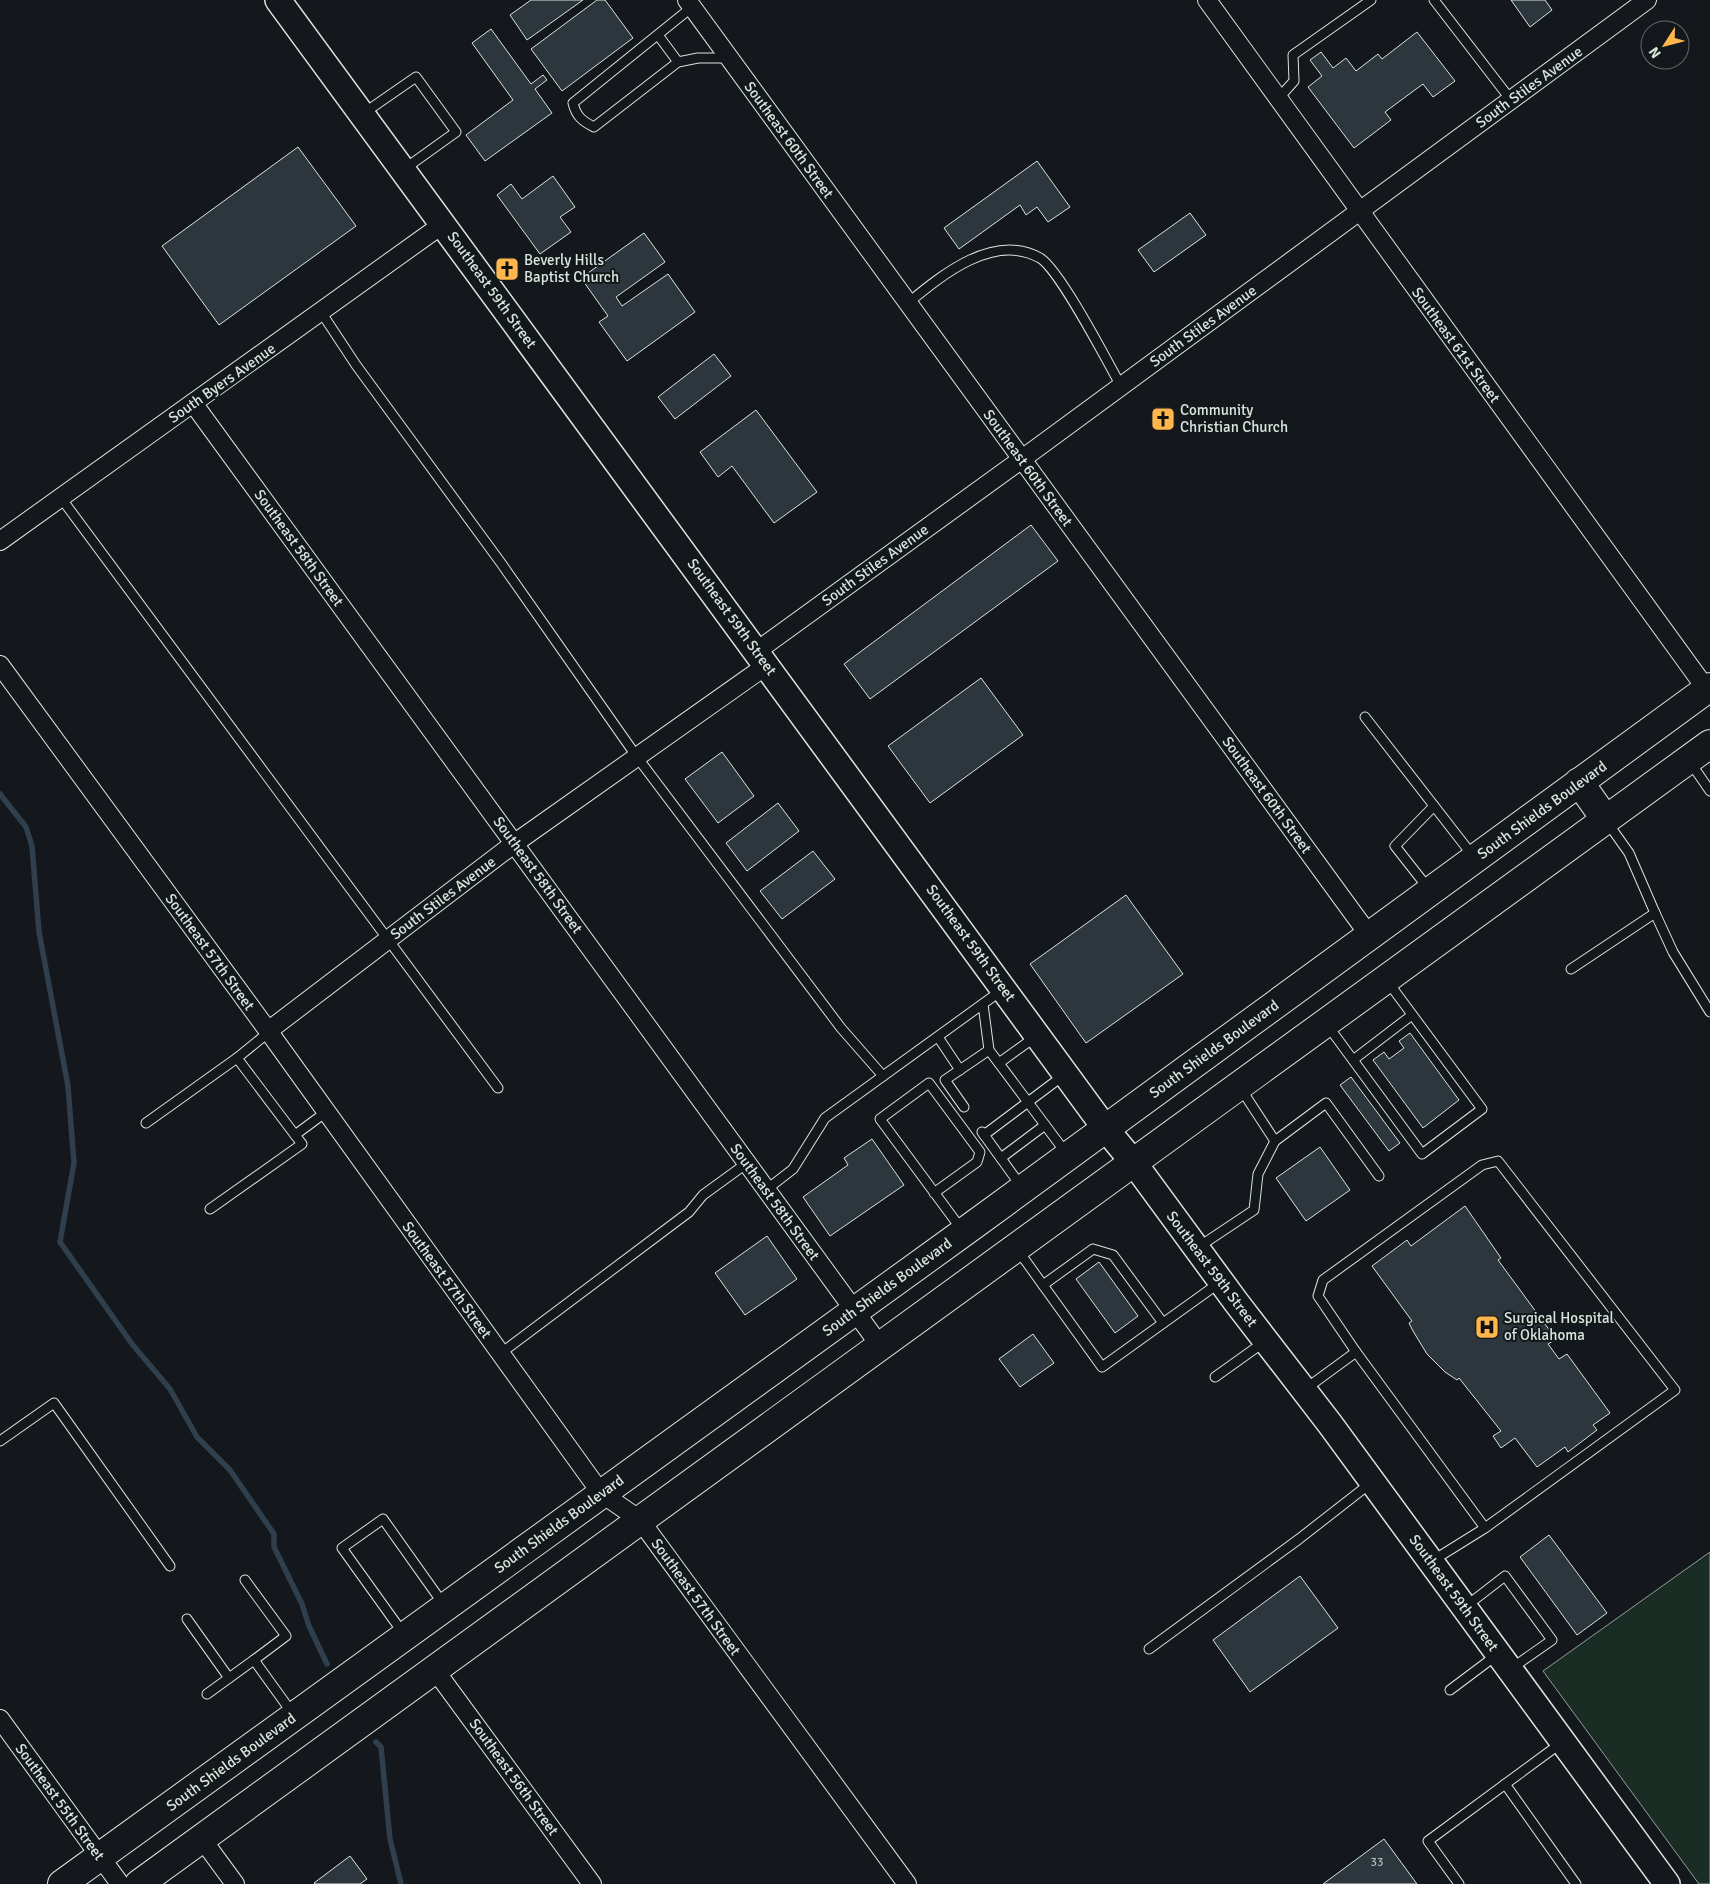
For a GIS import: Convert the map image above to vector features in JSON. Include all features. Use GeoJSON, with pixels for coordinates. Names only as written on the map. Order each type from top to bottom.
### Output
{"type":"FeatureCollection","features":[{"type":"Feature","properties":{"kind":"main road","name":"Southeast 59th Street"},"geometry":{"type":"LineString","coordinates":[[278,0],[1005,988],[1105,1128],[1134,1163],[1221,1282],[1304,1390],[1667,1884]]}},
{"type":"Feature","properties":{"kind":"main road","name":"South Shields Boulevard"},"geometry":{"type":"LineString","coordinates":[[62,1884],[964,1232],[1708,688]]}},
{"type":"Feature","properties":{"kind":"main road"},"geometry":{"type":"LineString","coordinates":[[139,1884],[1710,744]]}},
{"type":"Feature","properties":{"kind":"main road"},"geometry":{"type":"LineString","coordinates":[[1579,782],[1606,820]]}},
{"type":"Feature","properties":{"kind":"street","name":"Southeast 61st Street"},"geometry":{"type":"LineString","coordinates":[[1207,0],[1708,688]]}},
{"type":"Feature","properties":{"kind":"street","name":"South Stiles Avenue"},"geometry":{"type":"LineString","coordinates":[[269,1032],[515,843],[638,756],[762,658],[1022,460],[1647,0]]}},
{"type":"Feature","properties":{"kind":"street","name":"Southeast 60th Street"},"geometry":{"type":"LineString","coordinates":[[690,4],[1369,935]]}},
{"type":"Feature","properties":{"kind":"street","name":"South Byers Avenue"},"geometry":{"type":"LineString","coordinates":[[0,541],[443,224]]}},
{"type":"Feature","properties":{"kind":"street","name":"Southeast 58th Street"},"geometry":{"type":"LineString","coordinates":[[193,403],[881,1347]]}},
{"type":"Feature","properties":{"kind":"street","name":"Southeast 57th Street"},"geometry":{"type":"LineString","coordinates":[[0,665],[269,1032],[601,1493],[640,1520],[907,1884]]}},
{"type":"Feature","properties":{"kind":"street","name":"Southeast 56th Street"},"geometry":{"type":"LineString","coordinates":[[435,1670],[592,1884]]}},
{"type":"Feature","properties":{"kind":"street","name":"Southeast 55th Street"},"geometry":{"type":"LineString","coordinates":[[0,1719],[120,1884]]}},
{"type":"Feature","properties":{"kind":"street"},"geometry":{"type":"LineString","coordinates":[[202,1839],[234,1884]]}},
{"type":"Feature","properties":{"kind":"lane"},"geometry":{"type":"LineString","coordinates":[[1278,100],[1294,81],[1293,56],[1371,0]]}},
{"type":"Feature","properties":{"kind":"lane"},"geometry":{"type":"LineString","coordinates":[[1434,0],[1511,100]]}},
{"type":"Feature","properties":{"kind":"lane"},"geometry":{"type":"LineString","coordinates":[[690,4],[658,35],[573,103],[575,112],[582,121],[594,127],[678,62],[698,58],[729,58]]}},
{"type":"Feature","properties":{"kind":"lane"},"geometry":{"type":"LineString","coordinates":[[658,35],[678,62]]}},
{"type":"Feature","properties":{"kind":"lane"},"geometry":{"type":"LineString","coordinates":[[362,114],[416,77],[456,132],[403,170]]}},
{"type":"Feature","properties":{"kind":"lane"},"geometry":{"type":"LineString","coordinates":[[908,303],[934,281],[967,260],[995,252],[1018,250],[1041,258],[1058,277],[1122,386]]}},
{"type":"Feature","properties":{"kind":"lane"},"geometry":{"type":"LineString","coordinates":[[321,312],[356,365],[501,563],[638,756],[841,1028],[883,1076]]}},
{"type":"Feature","properties":{"kind":"lane"},"geometry":{"type":"LineString","coordinates":[[61,498],[498,1088]]}},
{"type":"Feature","properties":{"kind":"lane"},"geometry":{"type":"LineString","coordinates":[[1365,717],[1475,858]]}},
{"type":"Feature","properties":{"kind":"lane"},"geometry":{"type":"LineString","coordinates":[[1688,760],[1710,791]]}},
{"type":"Feature","properties":{"kind":"lane"},"geometry":{"type":"LineString","coordinates":[[1430,891],[1395,846],[1434,806]]}},
{"type":"Feature","properties":{"kind":"lane"},"geometry":{"type":"LineString","coordinates":[[1606,820],[1629,853],[1673,952],[1710,1012]]}},
{"type":"Feature","properties":{"kind":"lane"},"geometry":{"type":"LineString","coordinates":[[1571,968],[1655,912]]}},
{"type":"Feature","properties":{"kind":"lane"},"geometry":{"type":"LineString","coordinates":[[1326,1024],[1422,1154],[1482,1109],[1386,980]]}},
{"type":"Feature","properties":{"kind":"lane"},"geometry":{"type":"LineString","coordinates":[[766,1190],[793,1169],[825,1118],[1005,988]]}},
{"type":"Feature","properties":{"kind":"lane"},"geometry":{"type":"LineString","coordinates":[[983,1004],[989,1050],[1067,1156]]}},
{"type":"Feature","properties":{"kind":"lane"},"geometry":{"type":"LineString","coordinates":[[1353,1060],[1412,1014]]}},
{"type":"Feature","properties":{"kind":"lane"},"geometry":{"type":"LineString","coordinates":[[146,1123],[237,1058],[269,1032]]}},
{"type":"Feature","properties":{"kind":"lane"},"geometry":{"type":"LineString","coordinates":[[999,1062],[1038,1035]]}},
{"type":"Feature","properties":{"kind":"lane"},"geometry":{"type":"LineString","coordinates":[[938,1037],[960,1070]]}},
{"type":"Feature","properties":{"kind":"lane"},"geometry":{"type":"LineString","coordinates":[[964,1108],[945,1080],[989,1050]]}},
{"type":"Feature","properties":{"kind":"lane"},"geometry":{"type":"LineString","coordinates":[[210,1209],[302,1144],[237,1058]]}},
{"type":"Feature","properties":{"kind":"lane"},"geometry":{"type":"LineString","coordinates":[[1023,1188],[983,1133],[1029,1103],[1066,1074]]}},
{"type":"Feature","properties":{"kind":"lane"},"geometry":{"type":"LineString","coordinates":[[934,1193],[977,1162],[980,1152],[929,1083],[880,1119],[934,1193],[964,1232]]}},
{"type":"Feature","properties":{"kind":"lane"},"geometry":{"type":"LineString","coordinates":[[1239,1087],[1275,1141]]}},
{"type":"Feature","properties":{"kind":"lane"},"geometry":{"type":"LineString","coordinates":[[1197,1248],[1254,1210],[1258,1174],[1275,1141],[1326,1103],[1379,1176]]}},
{"type":"Feature","properties":{"kind":"lane"},"geometry":{"type":"LineString","coordinates":[[295,1135],[326,1112]]}},
{"type":"Feature","properties":{"kind":"lane"},"geometry":{"type":"LineString","coordinates":[[1002,1158],[1045,1125]]}},
{"type":"Feature","properties":{"kind":"lane"},"geometry":{"type":"LineString","coordinates":[[1431,1562],[1485,1528],[1675,1390],[1498,1161],[1482,1165],[1323,1280],[1318,1296],[1356,1352],[1485,1528]]}},
{"type":"Feature","properties":{"kind":"lane"},"geometry":{"type":"LineString","coordinates":[[500,1354],[689,1212],[703,1195],[747,1163]]}},
{"type":"Feature","properties":{"kind":"lane"},"geometry":{"type":"LineString","coordinates":[[1016,1249],[1102,1367],[1221,1282]]}},
{"type":"Feature","properties":{"kind":"lane"},"geometry":{"type":"LineString","coordinates":[[1043,1285],[1093,1249],[1113,1255],[1163,1323]]}},
{"type":"Feature","properties":{"kind":"lane"},"geometry":{"type":"LineString","coordinates":[[1215,1377],[1266,1341]]}},
{"type":"Feature","properties":{"kind":"lane"},"geometry":{"type":"LineString","coordinates":[[1304,1390],[1356,1352]]}},
{"type":"Feature","properties":{"kind":"lane"},"geometry":{"type":"LineString","coordinates":[[0,1441],[54,1403],[170,1566]]}},
{"type":"Feature","properties":{"kind":"lane"},"geometry":{"type":"LineString","coordinates":[[1149,1649],[1299,1539],[1372,1482]]}},
{"type":"Feature","properties":{"kind":"lane"},"geometry":{"type":"LineString","coordinates":[[405,1636],[342,1548],[383,1519],[445,1606]]}},
{"type":"Feature","properties":{"kind":"lane"},"geometry":{"type":"LineString","coordinates":[[1450,1690],[1552,1640],[1505,1576],[1465,1608]]}},
{"type":"Feature","properties":{"kind":"lane"},"geometry":{"type":"LineString","coordinates":[[207,1694],[286,1636],[245,1580]]}},
{"type":"Feature","properties":{"kind":"lane"},"geometry":{"type":"LineString","coordinates":[[187,1620],[229,1678]]}},
{"type":"Feature","properties":{"kind":"lane"},"geometry":{"type":"LineString","coordinates":[[254,1660],[294,1716]]}},
{"type":"Feature","properties":{"kind":"lane"},"geometry":{"type":"LineString","coordinates":[[1459,1884],[1428,1841],[1563,1742]]}},
{"type":"Feature","properties":{"kind":"lane"},"geometry":{"type":"LineString","coordinates":[[1505,1784],[1576,1884]]}},
{"type":"Feature","properties":{"kind":"green space"},"geometry":{"type":"Polygon","coordinates":[[[1710,1552],[1710,1884],[1699,1884],[1543,1671],[1710,1552]]]}},
{"type":"Feature","properties":{"kind":"building"},"geometry":{"type":"Polygon","coordinates":[[[531,0],[583,0],[527,40],[510,15],[531,0]]]}},
{"type":"Feature","properties":{"kind":"building"},"geometry":{"type":"Polygon","coordinates":[[[597,0],[605,0],[633,38],[562,91],[531,49],[597,0]]]}},
{"type":"Feature","properties":{"kind":"building"},"geometry":{"type":"Polygon","coordinates":[[[1511,0],[1545,0],[1552,10],[1530,27],[1511,0]]]}},
{"type":"Feature","properties":{"kind":"building"},"geometry":{"type":"Polygon","coordinates":[[[491,29],[531,84],[543,75],[547,80],[535,89],[552,113],[485,161],[466,135],[513,100],[472,43],[491,29]]]}},
{"type":"Feature","properties":{"kind":"building"},"geometry":{"type":"Polygon","coordinates":[[[1417,32],[1455,81],[1433,97],[1423,84],[1385,112],[1391,120],[1354,148],[1308,87],[1322,76],[1310,60],[1321,52],[1333,68],[1346,58],[1356,71],[1378,54],[1382,59],[1417,32]]]}},
{"type":"Feature","properties":{"kind":"building"},"geometry":{"type":"Polygon","coordinates":[[[298,147],[356,226],[219,325],[162,246],[298,147]]]}},
{"type":"Feature","properties":{"kind":"building"},"geometry":{"type":"Polygon","coordinates":[[[1037,161],[1070,207],[1048,222],[1037,207],[1026,215],[1020,205],[959,249],[944,228],[1037,161]]]}},
{"type":"Feature","properties":{"kind":"building"},"geometry":{"type":"Polygon","coordinates":[[[553,176],[575,207],[560,217],[571,232],[540,254],[497,195],[511,184],[522,199],[553,176]]]}},
{"type":"Feature","properties":{"kind":"building"},"geometry":{"type":"Polygon","coordinates":[[[1190,213],[1206,235],[1154,272],[1138,250],[1190,213]]]}},
{"type":"Feature","properties":{"kind":"building"},"geometry":{"type":"Polygon","coordinates":[[[644,233],[665,262],[616,297],[622,306],[668,274],[695,312],[627,361],[599,322],[608,316],[581,278],[644,233]]]}},
{"type":"Feature","properties":{"kind":"building"},"geometry":{"type":"Polygon","coordinates":[[[714,354],[731,376],[675,419],[658,397],[714,354]]]}},
{"type":"Feature","properties":{"kind":"building"},"geometry":{"type":"Polygon","coordinates":[[[756,410],[817,492],[774,523],[732,466],[718,477],[700,452],[756,410]]]}},
{"type":"Feature","properties":{"kind":"building"},"geometry":{"type":"Polygon","coordinates":[[[1031,525],[1058,561],[870,699],[844,664],[1031,525]]]}},
{"type":"Feature","properties":{"kind":"building"},"geometry":{"type":"Polygon","coordinates":[[[981,678],[1023,735],[930,803],[888,746],[981,678]]]}},
{"type":"Feature","properties":{"kind":"building"},"geometry":{"type":"Polygon","coordinates":[[[722,752],[754,796],[718,823],[685,779],[722,752]]]}},
{"type":"Feature","properties":{"kind":"building"},"geometry":{"type":"Polygon","coordinates":[[[778,803],[799,831],[747,871],[726,843],[778,803]]]}},
{"type":"Feature","properties":{"kind":"building"},"geometry":{"type":"Polygon","coordinates":[[[813,851],[835,879],[782,919],[760,891],[813,851]]]}},
{"type":"Feature","properties":{"kind":"building"},"geometry":{"type":"Polygon","coordinates":[[[1126,895],[1183,974],[1086,1043],[1030,964],[1126,895]]]}},
{"type":"Feature","properties":{"kind":"building"},"geometry":{"type":"Polygon","coordinates":[[[1410,1033],[1459,1100],[1423,1128],[1373,1060],[1384,1052],[1389,1059],[1404,1048],[1399,1041],[1410,1033]]]}},
{"type":"Feature","properties":{"kind":"building"},"geometry":{"type":"Polygon","coordinates":[[[1351,1077],[1400,1143],[1389,1151],[1340,1085],[1351,1077]]]}},
{"type":"Feature","properties":{"kind":"building"},"geometry":{"type":"Polygon","coordinates":[[[872,1139],[904,1185],[830,1236],[803,1197],[848,1165],[844,1158],[872,1139]]]}},
{"type":"Feature","properties":{"kind":"building"},"geometry":{"type":"Polygon","coordinates":[[[1320,1147],[1350,1190],[1306,1221],[1276,1178],[1320,1147]]]}},
{"type":"Feature","properties":{"kind":"building"},"geometry":{"type":"Polygon","coordinates":[[[1465,1206],[1501,1258],[1498,1260],[1556,1339],[1548,1344],[1559,1359],[1567,1354],[1610,1413],[1593,1425],[1597,1430],[1568,1452],[1565,1447],[1537,1467],[1515,1438],[1501,1448],[1493,1436],[1501,1431],[1459,1378],[1457,1380],[1445,1372],[1427,1354],[1409,1323],[1412,1321],[1372,1266],[1407,1240],[1411,1246],[1465,1206]]]}},
{"type":"Feature","properties":{"kind":"building"},"geometry":{"type":"Polygon","coordinates":[[[767,1236],[797,1279],[745,1315],[715,1273],[767,1236]]]}},
{"type":"Feature","properties":{"kind":"building"},"geometry":{"type":"Polygon","coordinates":[[[1099,1262],[1138,1316],[1115,1333],[1076,1279],[1099,1262]]]}},
{"type":"Feature","properties":{"kind":"building"},"geometry":{"type":"Polygon","coordinates":[[[1033,1334],[1054,1363],[1020,1387],[999,1359],[1033,1334]]]}},
{"type":"Feature","properties":{"kind":"building"},"geometry":{"type":"Polygon","coordinates":[[[1549,1535],[1607,1613],[1577,1635],[1520,1557],[1549,1535]]]}},
{"type":"Feature","properties":{"kind":"building"},"geometry":{"type":"Polygon","coordinates":[[[1300,1576],[1338,1628],[1250,1692],[1213,1640],[1300,1576]]]}},
{"type":"Feature","properties":{"kind":"building"},"geometry":{"type":"Polygon","coordinates":[[[1384,1839],[1417,1884],[1323,1884],[1384,1839]]]}},
{"type":"Feature","properties":{"kind":"building"},"geometry":{"type":"Polygon","coordinates":[[[350,1856],[367,1879],[360,1884],[314,1883],[350,1856]]]}},
{"type":"Feature","properties":{"kind":"waterway"},"geometry":{"type":"LineString","coordinates":[[0,794],[26,827],[32,846],[39,932],[68,1086],[74,1163],[60,1242],[132,1344],[170,1389],[197,1437],[230,1470],[274,1534],[274,1547],[302,1604],[309,1626],[327,1664]]}},
{"type":"Feature","properties":{"kind":"waterway"},"geometry":{"type":"LineString","coordinates":[[376,1742],[381,1747],[390,1839],[401,1884]]}},
{"type":"Feature","properties":{"kind":"place","name":"Beverly Hills Baptist Church"},"geometry":{"type":"Point","coordinates":[507,269]}},
{"type":"Feature","properties":{"kind":"place","name":"Community Christian Church"},"geometry":{"type":"Point","coordinates":[1163,419]}},
{"type":"Feature","properties":{"kind":"place","name":"Surgical Hospital of Oklahoma"},"geometry":{"type":"Point","coordinates":[1487,1327]}}]}
